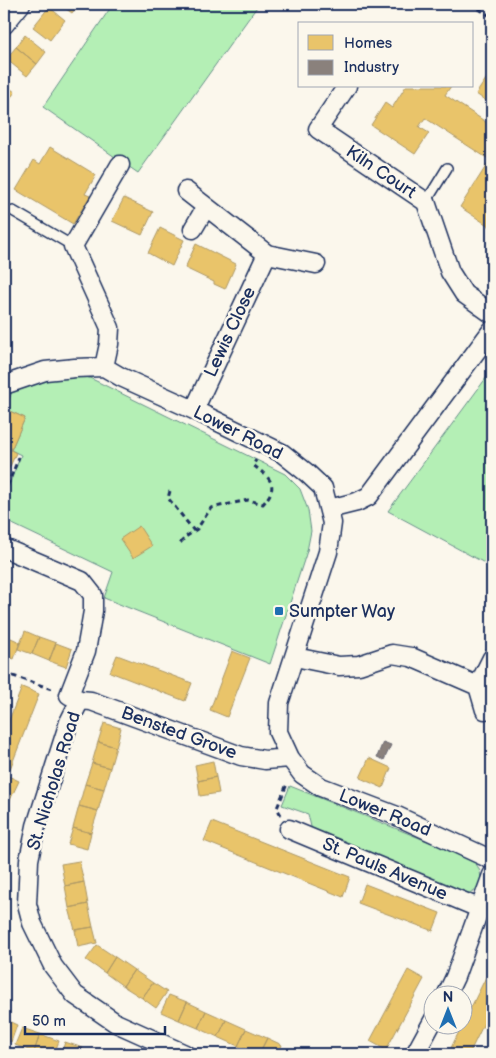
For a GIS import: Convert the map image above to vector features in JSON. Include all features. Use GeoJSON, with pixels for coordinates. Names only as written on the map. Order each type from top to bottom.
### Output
{"type":"FeatureCollection","features":[{"type":"Feature","properties":{"kind":"street"},"geometry":{"type":"LineString","coordinates":[[4,25],[21,4]]}},
{"type":"Feature","properties":{"kind":"street","name":"Kiln Court"},"geometry":{"type":"LineString","coordinates":[[346,88],[318,129],[426,202],[450,272],[464,294],[492,314]]}},
{"type":"Feature","properties":{"kind":"street"},"geometry":{"type":"LineString","coordinates":[[4,385],[45,371],[104,367],[110,328],[73,246],[120,165]]}},
{"type":"Feature","properties":{"kind":"street"},"geometry":{"type":"LineString","coordinates":[[186,191],[267,254],[316,264]]}},
{"type":"Feature","properties":{"kind":"street"},"geometry":{"type":"LineString","coordinates":[[193,229],[206,207]]}},
{"type":"Feature","properties":{"kind":"street","name":"Lewis Close"},"geometry":{"type":"LineString","coordinates":[[194,410],[267,254]]}},
{"type":"Feature","properties":{"kind":"street"},"geometry":{"type":"LineString","coordinates":[[329,509],[357,502],[369,496],[492,330]]}},
{"type":"Feature","properties":{"kind":"street","name":"Lower Road"},"geometry":{"type":"LineString","coordinates":[[104,367],[121,377],[282,453],[322,488],[332,523],[328,552],[296,657],[279,704],[278,732],[290,758],[302,774],[321,787],[397,816],[492,860]]}},
{"type":"Feature","properties":{"kind":"street"},"geometry":{"type":"LineString","coordinates":[[4,548],[82,580],[93,595],[94,611],[74,698]]}},
{"type":"Feature","properties":{"kind":"street"},"geometry":{"type":"LineString","coordinates":[[296,657],[339,666],[359,665],[392,654],[411,657],[478,686]]}},
{"type":"Feature","properties":{"kind":"street"},"geometry":{"type":"LineString","coordinates":[[485,710],[478,686],[492,658]]}},
{"type":"Feature","properties":{"kind":"street","name":"Bensted Grove"},"geometry":{"type":"LineString","coordinates":[[74,698],[91,701],[241,756],[265,760],[290,758]]}},
{"type":"Feature","properties":{"kind":"street","name":"St. Nicholas Road"},"geometry":{"type":"LineString","coordinates":[[74,698],[66,732],[36,826],[29,860],[27,904],[32,923],[53,966],[75,996],[116,1023],[184,1054]]}},
{"type":"Feature","properties":{"kind":"street","name":"St. Pauls Avenue"},"geometry":{"type":"LineString","coordinates":[[289,829],[481,909]]}},
{"type":"Feature","properties":{"kind":"street"},"geometry":{"type":"LineString","coordinates":[[451,986],[481,909],[492,875]]}},
{"type":"Feature","properties":{"kind":"street"},"geometry":{"type":"LineString","coordinates":[[415,1054],[425,1036]]}},
{"type":"Feature","properties":{"kind":"lane"},"geometry":{"type":"LineString","coordinates":[[426,202],[447,168]]}},
{"type":"Feature","properties":{"kind":"lane"},"geometry":{"type":"LineString","coordinates":[[12,211],[73,246]]}},
{"type":"Feature","properties":{"kind":"path"},"geometry":{"type":"LineString","coordinates":[[471,4],[492,17]]}},
{"type":"Feature","properties":{"kind":"path"},"geometry":{"type":"LineString","coordinates":[[180,543],[197,529],[211,508],[248,500],[263,504],[270,496],[272,487],[266,475],[253,465],[265,444]]}},
{"type":"Feature","properties":{"kind":"path"},"geometry":{"type":"LineString","coordinates":[[4,494],[19,457]]}},
{"type":"Feature","properties":{"kind":"path"},"geometry":{"type":"LineString","coordinates":[[170,492],[168,498],[194,531]]}},
{"type":"Feature","properties":{"kind":"path"},"geometry":{"type":"LineString","coordinates":[[4,672],[74,698]]}},
{"type":"Feature","properties":{"kind":"path"},"geometry":{"type":"LineString","coordinates":[[289,829],[277,808],[288,782],[302,774]]}},
{"type":"Feature","properties":{"kind":"green space"},"geometry":{"type":"Polygon","coordinates":[[[113,4],[259,4],[138,173],[43,107],[113,4]]]}},
{"type":"Feature","properties":{"kind":"green space"},"geometry":{"type":"Polygon","coordinates":[[[492,370],[492,567],[388,511],[492,370]]]}},
{"type":"Feature","properties":{"kind":"green space"},"geometry":{"type":"Polygon","coordinates":[[[51,376],[83,376],[92,379],[285,474],[300,489],[308,510],[311,531],[307,551],[270,664],[104,598],[113,572],[4,520],[4,497],[21,455],[11,450],[25,418],[5,409],[12,392],[51,376]]]}},
{"type":"Feature","properties":{"kind":"green space"},"geometry":{"type":"Polygon","coordinates":[[[290,786],[472,859],[479,869],[481,879],[477,888],[466,894],[312,831],[308,814],[282,805],[290,786]]]}},
{"type":"Feature","properties":{"kind":"building: Homes"},"geometry":{"type":"Polygon","coordinates":[[[59,4],[79,4],[72,13],[59,4]]]}},
{"type":"Feature","properties":{"kind":"building: Homes"},"geometry":{"type":"Polygon","coordinates":[[[49,7],[65,20],[50,40],[33,27],[49,7]]]}},
{"type":"Feature","properties":{"kind":"building: Homes"},"geometry":{"type":"Polygon","coordinates":[[[25,35],[46,52],[37,64],[16,47],[25,35]]]}},
{"type":"Feature","properties":{"kind":"building: Homes"},"geometry":{"type":"Polygon","coordinates":[[[16,47],[37,64],[27,76],[6,59],[16,47]]]}},
{"type":"Feature","properties":{"kind":"building: Homes"},"geometry":{"type":"Polygon","coordinates":[[[492,70],[492,105],[476,94],[492,70]]]}},
{"type":"Feature","properties":{"kind":"building: Homes"},"geometry":{"type":"Polygon","coordinates":[[[4,84],[15,92],[5,105],[4,103],[4,84]]]}},
{"type":"Feature","properties":{"kind":"building: Homes"},"geometry":{"type":"Polygon","coordinates":[[[405,88],[450,88],[445,95],[492,126],[492,228],[460,207],[490,160],[425,118],[419,127],[429,133],[415,154],[371,125],[385,103],[392,108],[405,88]]]}},
{"type":"Feature","properties":{"kind":"building: Homes"},"geometry":{"type":"Polygon","coordinates":[[[50,147],[96,175],[85,194],[90,196],[73,224],[16,190],[34,160],[40,164],[50,147]]]}},
{"type":"Feature","properties":{"kind":"building: Homes"},"geometry":{"type":"Polygon","coordinates":[[[124,198],[153,212],[142,235],[112,221],[124,198]]]}},
{"type":"Feature","properties":{"kind":"building: Homes"},"geometry":{"type":"Polygon","coordinates":[[[160,228],[184,240],[172,266],[148,253],[160,228]]]}},
{"type":"Feature","properties":{"kind":"building: Homes"},"geometry":{"type":"Polygon","coordinates":[[[196,244],[236,264],[225,289],[185,268],[196,244]]]}},
{"type":"Feature","properties":{"kind":"building: Homes"},"geometry":{"type":"Polygon","coordinates":[[[5,409],[25,418],[11,450],[16,453],[4,480],[5,409]]]}},
{"type":"Feature","properties":{"kind":"building: Homes"},"geometry":{"type":"Polygon","coordinates":[[[139,526],[152,546],[133,558],[120,539],[139,526]]]}},
{"type":"Feature","properties":{"kind":"building: Homes"},"geometry":{"type":"Polygon","coordinates":[[[25,631],[39,637],[32,654],[18,649],[25,631]]]}},
{"type":"Feature","properties":{"kind":"building: Homes"},"geometry":{"type":"Polygon","coordinates":[[[4,635],[20,642],[14,659],[4,655],[4,635]]]}},
{"type":"Feature","properties":{"kind":"building: Homes"},"geometry":{"type":"Polygon","coordinates":[[[39,637],[56,643],[49,661],[32,654],[39,637]]]}},
{"type":"Feature","properties":{"kind":"building: Homes"},"geometry":{"type":"Polygon","coordinates":[[[56,643],[72,649],[66,667],[49,661],[56,643]]]}},
{"type":"Feature","properties":{"kind":"building: Homes"},"geometry":{"type":"Polygon","coordinates":[[[232,651],[250,658],[227,717],[210,710],[232,651]]]}},
{"type":"Feature","properties":{"kind":"building: Homes"},"geometry":{"type":"Polygon","coordinates":[[[117,655],[192,683],[185,701],[110,672],[117,655]]]}},
{"type":"Feature","properties":{"kind":"building: Homes"},"geometry":{"type":"Polygon","coordinates":[[[22,687],[39,694],[10,769],[4,767],[4,733],[22,687]]]}},
{"type":"Feature","properties":{"kind":"building: Homes"},"geometry":{"type":"Polygon","coordinates":[[[104,723],[121,728],[116,747],[98,742],[104,723]]]}},
{"type":"Feature","properties":{"kind":"building: Homes"},"geometry":{"type":"Polygon","coordinates":[[[98,742],[116,747],[110,768],[92,763],[98,742]]]}},
{"type":"Feature","properties":{"kind":"building: Homes"},"geometry":{"type":"Polygon","coordinates":[[[369,758],[391,768],[383,788],[360,778],[369,758]]]}},
{"type":"Feature","properties":{"kind":"building: Homes"},"geometry":{"type":"Polygon","coordinates":[[[213,761],[216,777],[198,781],[195,765],[213,761]]]}},
{"type":"Feature","properties":{"kind":"building: Homes"},"geometry":{"type":"Polygon","coordinates":[[[92,763],[110,768],[104,789],[85,784],[92,763]]]}},
{"type":"Feature","properties":{"kind":"building: Homes"},"geometry":{"type":"Polygon","coordinates":[[[4,774],[19,781],[11,798],[4,794],[4,774]]]}},
{"type":"Feature","properties":{"kind":"building: Homes"},"geometry":{"type":"Polygon","coordinates":[[[216,777],[219,793],[200,796],[198,781],[216,777]]]}},
{"type":"Feature","properties":{"kind":"building: Homes"},"geometry":{"type":"Polygon","coordinates":[[[85,784],[104,789],[98,811],[79,806],[85,784]]]}},
{"type":"Feature","properties":{"kind":"building: Homes"},"geometry":{"type":"Polygon","coordinates":[[[4,794],[11,798],[4,815],[4,794]]]}},
{"type":"Feature","properties":{"kind":"building: Homes"},"geometry":{"type":"Polygon","coordinates":[[[79,806],[98,811],[91,833],[73,828],[79,806]]]}},
{"type":"Feature","properties":{"kind":"building: Homes"},"geometry":{"type":"Polygon","coordinates":[[[212,822],[350,877],[343,897],[204,841],[212,822]]]}},
{"type":"Feature","properties":{"kind":"building: Homes"},"geometry":{"type":"Polygon","coordinates":[[[73,828],[91,833],[87,849],[68,844],[73,828]]]}},
{"type":"Feature","properties":{"kind":"building: Homes"},"geometry":{"type":"Polygon","coordinates":[[[79,861],[84,882],[65,886],[61,864],[79,861]]]}},
{"type":"Feature","properties":{"kind":"building: Homes"},"geometry":{"type":"Polygon","coordinates":[[[84,882],[88,904],[69,908],[65,886],[84,882]]]}},
{"type":"Feature","properties":{"kind":"building: Homes"},"geometry":{"type":"Polygon","coordinates":[[[365,884],[440,913],[433,931],[358,903],[365,884]]]}},
{"type":"Feature","properties":{"kind":"building: Homes"},"geometry":{"type":"Polygon","coordinates":[[[88,904],[93,927],[75,930],[69,908],[88,904]]]}},
{"type":"Feature","properties":{"kind":"building: Homes"},"geometry":{"type":"Polygon","coordinates":[[[93,927],[97,943],[78,947],[75,930],[93,927]]]}},
{"type":"Feature","properties":{"kind":"building: Homes"},"geometry":{"type":"Polygon","coordinates":[[[97,945],[115,957],[105,973],[86,960],[97,945]]]}},
{"type":"Feature","properties":{"kind":"building: Homes"},"geometry":{"type":"Polygon","coordinates":[[[115,957],[134,970],[123,986],[105,973],[115,957]]]}},
{"type":"Feature","properties":{"kind":"building: Homes"},"geometry":{"type":"Polygon","coordinates":[[[134,970],[153,983],[142,998],[123,986],[134,970]]]}},
{"type":"Feature","properties":{"kind":"building: Homes"},"geometry":{"type":"Polygon","coordinates":[[[408,970],[424,979],[386,1050],[370,1041],[408,970]]]}},
{"type":"Feature","properties":{"kind":"building: Homes"},"geometry":{"type":"Polygon","coordinates":[[[487,975],[492,978],[492,1007],[469,1054],[448,1054],[457,1036],[474,1036],[474,1001],[487,975]]]}},
{"type":"Feature","properties":{"kind":"building: Homes"},"geometry":{"type":"Polygon","coordinates":[[[153,983],[167,992],[156,1008],[142,998],[153,983]]]}},
{"type":"Feature","properties":{"kind":"building: Homes"},"geometry":{"type":"Polygon","coordinates":[[[169,995],[187,1002],[179,1020],[161,1012],[169,995]]]}},
{"type":"Feature","properties":{"kind":"building: Homes"},"geometry":{"type":"Polygon","coordinates":[[[187,1002],[206,1011],[198,1028],[179,1020],[187,1002]]]}},
{"type":"Feature","properties":{"kind":"building: Homes"},"geometry":{"type":"Polygon","coordinates":[[[206,1011],[226,1020],[218,1037],[198,1028],[206,1011]]]}},
{"type":"Feature","properties":{"kind":"building: Homes"},"geometry":{"type":"Polygon","coordinates":[[[4,1019],[17,1025],[11,1042],[4,1039],[4,1019]]]}},
{"type":"Feature","properties":{"kind":"building: Homes"},"geometry":{"type":"Polygon","coordinates":[[[226,1020],[246,1029],[238,1046],[218,1037],[226,1020]]]}},
{"type":"Feature","properties":{"kind":"building: Homes"},"geometry":{"type":"Polygon","coordinates":[[[22,1028],[40,1034],[34,1052],[15,1045],[22,1028]]]}},
{"type":"Feature","properties":{"kind":"building: Homes"},"geometry":{"type":"Polygon","coordinates":[[[246,1029],[267,1038],[259,1054],[238,1046],[246,1029]]]}},
{"type":"Feature","properties":{"kind":"building: Homes"},"geometry":{"type":"Polygon","coordinates":[[[40,1034],[59,1041],[54,1054],[34,1052],[40,1034]]]}},
{"type":"Feature","properties":{"kind":"building: Homes"},"geometry":{"type":"Polygon","coordinates":[[[267,1038],[282,1045],[278,1054],[259,1054],[267,1038]]]}},
{"type":"Feature","properties":{"kind":"building: Homes"},"geometry":{"type":"Polygon","coordinates":[[[65,1042],[83,1048],[81,1054],[61,1054],[65,1042]]]}},
{"type":"Feature","properties":{"kind":"building: Industry"},"geometry":{"type":"Polygon","coordinates":[[[383,742],[391,745],[384,760],[377,757],[383,742]]]}},
{"type":"Feature","properties":{"kind":"place","name":"Sumpter Way"},"geometry":{"type":"Point","coordinates":[279,611]}}]}
